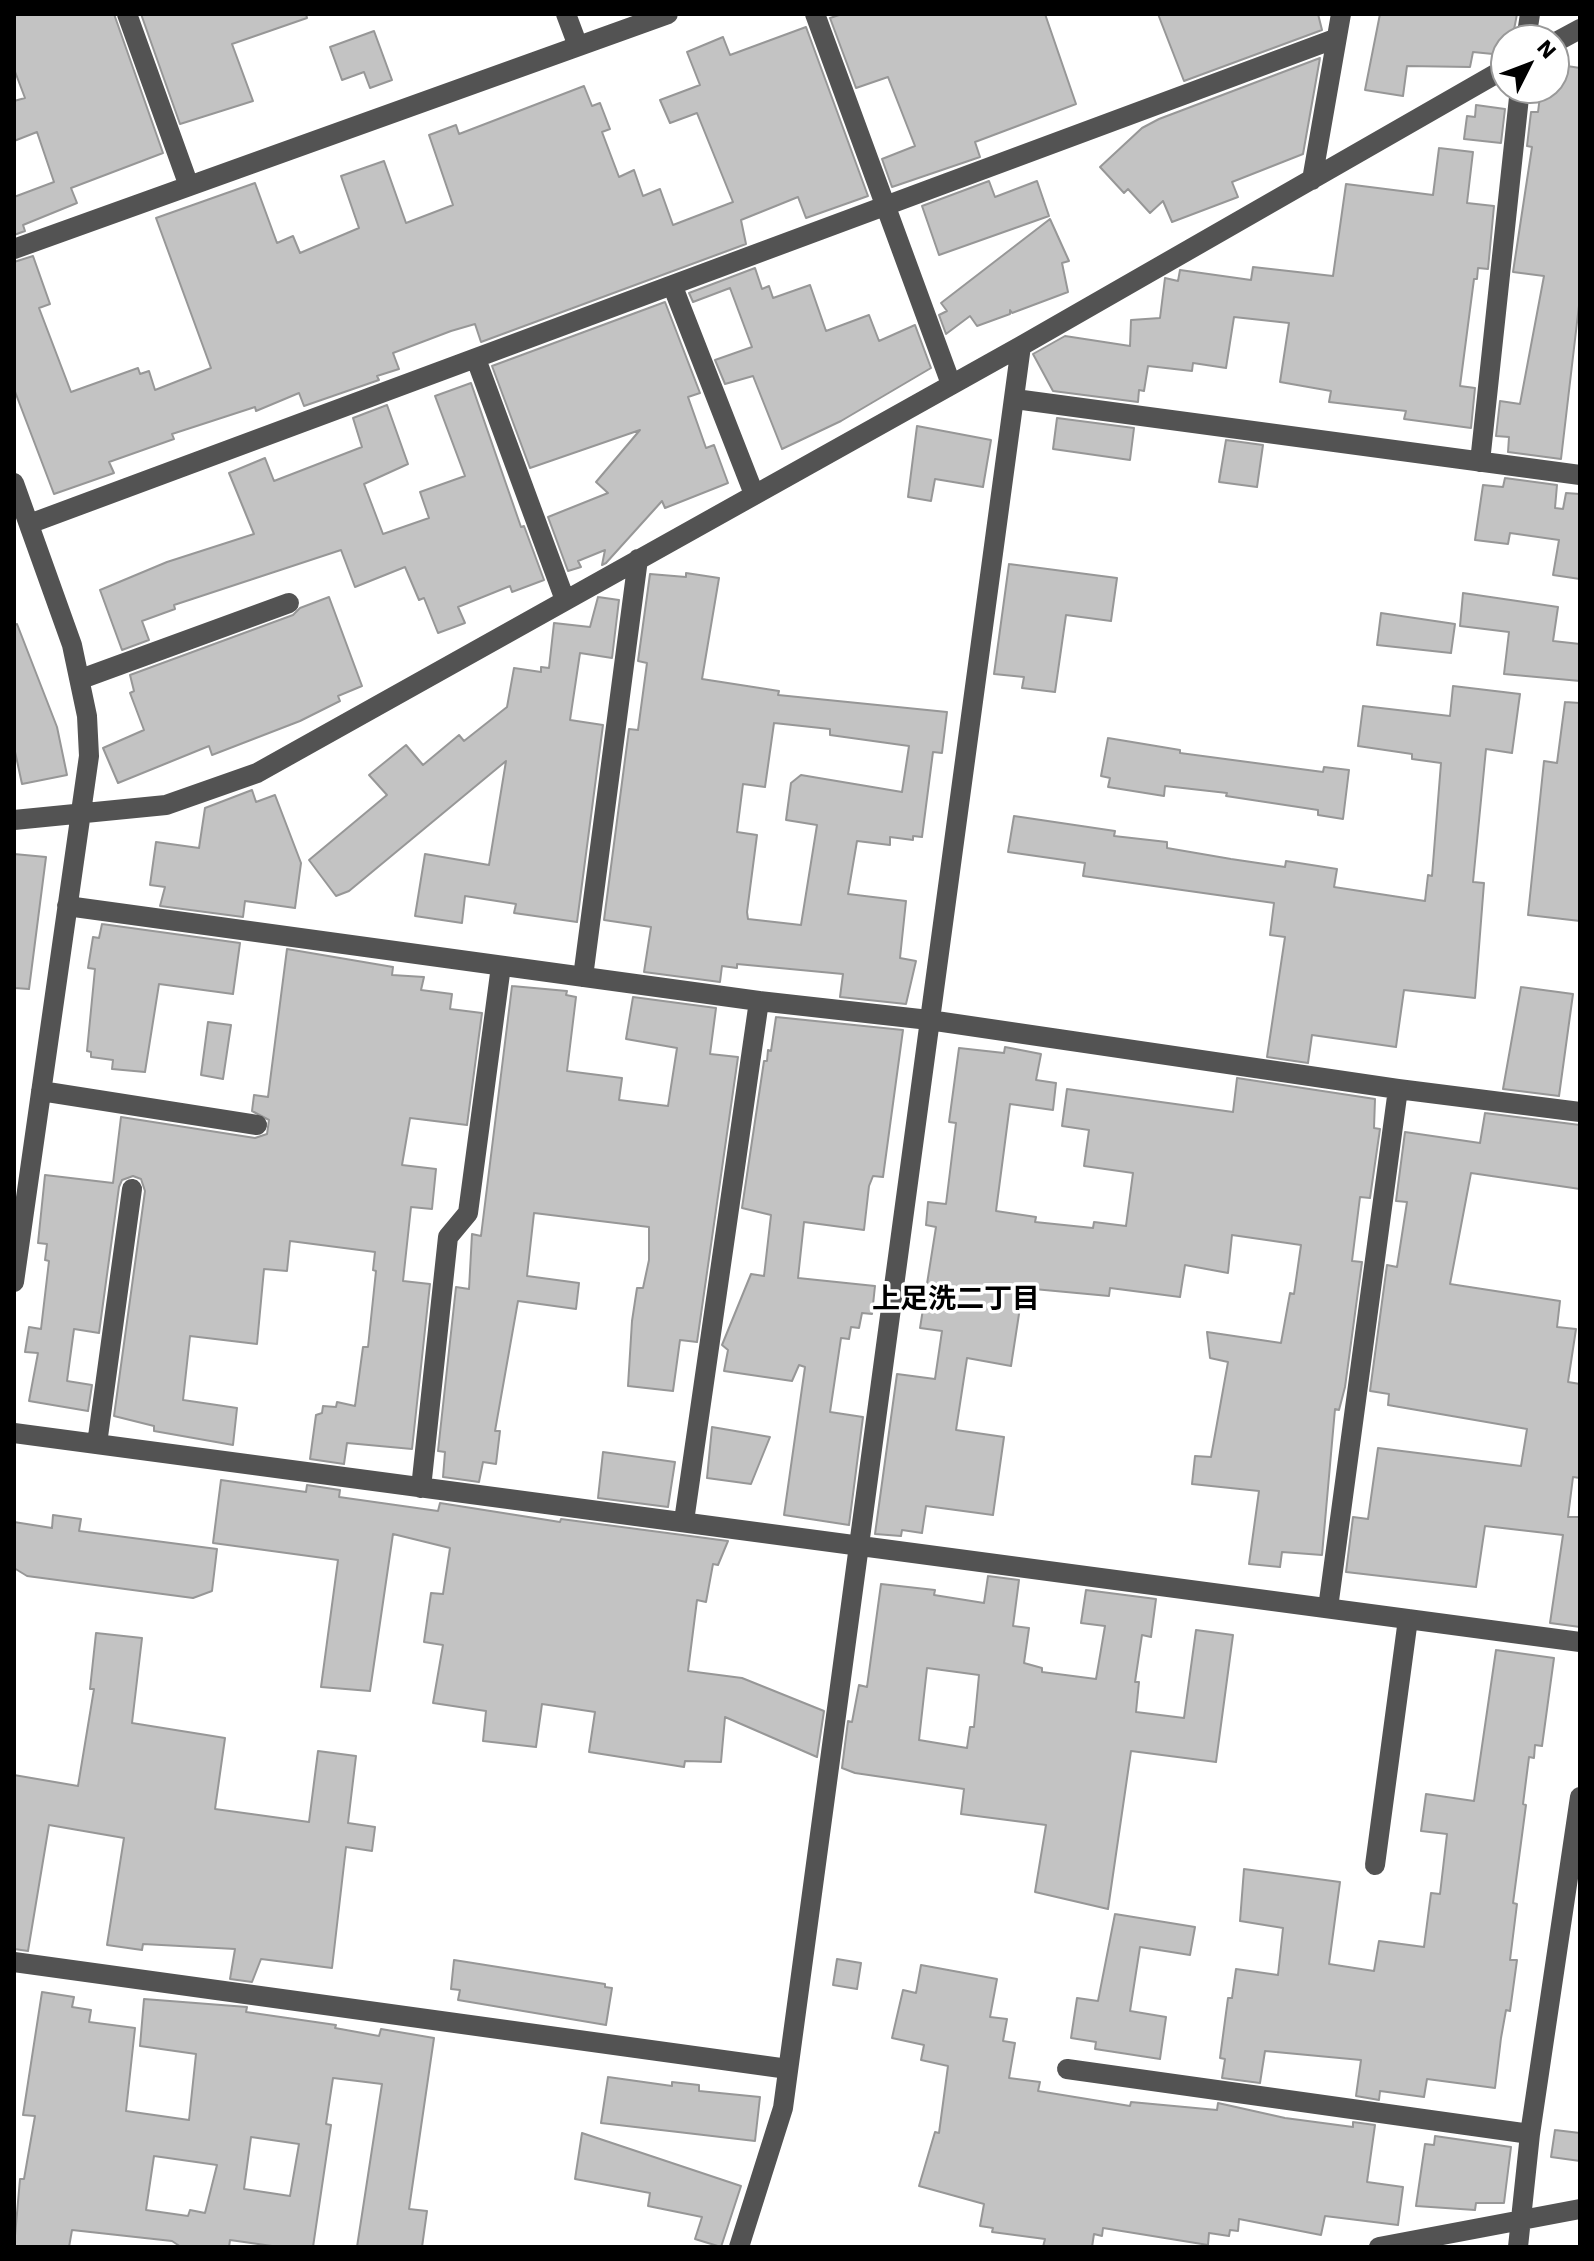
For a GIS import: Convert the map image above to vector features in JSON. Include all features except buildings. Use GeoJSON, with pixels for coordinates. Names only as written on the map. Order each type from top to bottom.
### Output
{"type":"FeatureCollection","features":[{"type":"Feature","properties":{"kind":"street"},"geometry":{"type":"LineString","coordinates":[[127,14],[189,186]]}},
{"type":"Feature","properties":{"kind":"street"},"geometry":{"type":"LineString","coordinates":[[566,14],[578,46]]}},
{"type":"Feature","properties":{"kind":"street"},"geometry":{"type":"LineString","coordinates":[[14,249],[668,14]]}},
{"type":"Feature","properties":{"kind":"street"},"geometry":{"type":"LineString","coordinates":[[815,14],[951,384]]}},
{"type":"Feature","properties":{"kind":"street"},"geometry":{"type":"LineString","coordinates":[[1312,180],[1341,14]]}},
{"type":"Feature","properties":{"kind":"street"},"geometry":{"type":"LineString","coordinates":[[29,524],[887,208],[1337,38]]}},
{"type":"Feature","properties":{"kind":"street"},"geometry":{"type":"LineString","coordinates":[[14,820],[166,805],[257,773],[1021,346],[1490,77]]}},
{"type":"Feature","properties":{"kind":"street"},"geometry":{"type":"LineString","coordinates":[[1480,462],[1518,104]]}},
{"type":"Feature","properties":{"kind":"street"},"geometry":{"type":"LineString","coordinates":[[673,287],[754,494]]}},
{"type":"Feature","properties":{"kind":"street"},"geometry":{"type":"LineString","coordinates":[[739,2247],[783,2108],[1021,346]]}},
{"type":"Feature","properties":{"kind":"street"},"geometry":{"type":"LineString","coordinates":[[476,359],[565,600]]}},
{"type":"Feature","properties":{"kind":"street"},"geometry":{"type":"LineString","coordinates":[[1015,399],[1580,475]]}},
{"type":"Feature","properties":{"kind":"street"},"geometry":{"type":"LineString","coordinates":[[14,483],[81,679],[89,756],[41,1091],[22,1169],[14,1282]]}},
{"type":"Feature","properties":{"kind":"street"},"geometry":{"type":"LineString","coordinates":[[583,977],[638,559]]}},
{"type":"Feature","properties":{"kind":"street"},"geometry":{"type":"LineString","coordinates":[[81,679],[289,603]]}},
{"type":"Feature","properties":{"kind":"street"},"geometry":{"type":"LineString","coordinates":[[67,906],[759,1001],[929,1020],[1398,1089],[1580,1112]]}},
{"type":"Feature","properties":{"kind":"street"},"geometry":{"type":"LineString","coordinates":[[421,1488],[448,1237],[468,1213],[501,966]]}},
{"type":"Feature","properties":{"kind":"street"},"geometry":{"type":"LineString","coordinates":[[684,1521],[759,1001]]}},
{"type":"Feature","properties":{"kind":"street"},"geometry":{"type":"LineString","coordinates":[[1328,1608],[1398,1089]]}},
{"type":"Feature","properties":{"kind":"street"},"geometry":{"type":"LineString","coordinates":[[41,1091],[257,1125]]}},
{"type":"Feature","properties":{"kind":"street"},"geometry":{"type":"LineString","coordinates":[[97,1444],[132,1189]]}},
{"type":"Feature","properties":{"kind":"street"},"geometry":{"type":"LineString","coordinates":[[14,1433],[1580,1642]]}},
{"type":"Feature","properties":{"kind":"street"},"geometry":{"type":"LineString","coordinates":[[1375,1865],[1408,1619]]}},
{"type":"Feature","properties":{"kind":"street"},"geometry":{"type":"LineString","coordinates":[[1518,2247],[1530,2134],[1580,1797]]}},
{"type":"Feature","properties":{"kind":"street"},"geometry":{"type":"LineString","coordinates":[[14,1962],[788,2069]]}},
{"type":"Feature","properties":{"kind":"street"},"geometry":{"type":"LineString","coordinates":[[1067,2069],[1530,2134]]}},
{"type":"Feature","properties":{"kind":"street"},"geometry":{"type":"LineString","coordinates":[[1379,2247],[1580,2209]]}},
{"type":"Feature","properties":{"kind":"district","name":"上足洗二丁目"},"geometry":{"type":"Point","coordinates":[956,1300]}}]}
